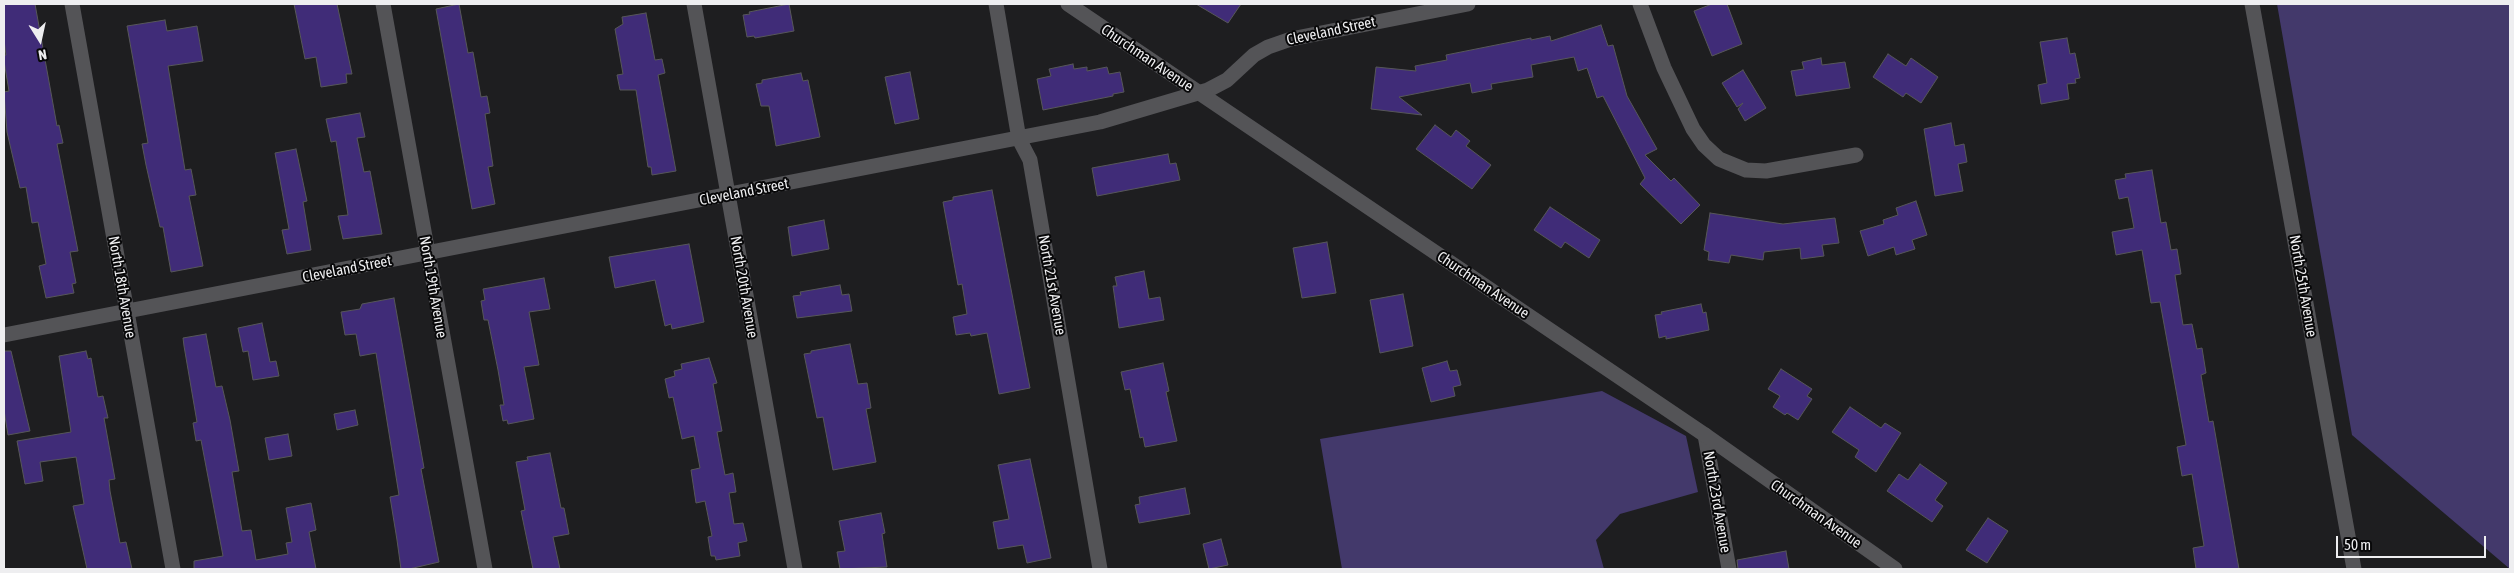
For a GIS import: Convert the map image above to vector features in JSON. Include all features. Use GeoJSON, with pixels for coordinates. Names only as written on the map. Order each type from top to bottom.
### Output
{"type":"FeatureCollection","features":[{"type":"Feature","properties":{"kind":"street","name":"North 18th Avenue"},"geometry":{"type":"LineString","coordinates":[[72,4],[173,569]]}},
{"type":"Feature","properties":{"kind":"street","name":"North 19th Avenue"},"geometry":{"type":"LineString","coordinates":[[383,4],[485,569]]}},
{"type":"Feature","properties":{"kind":"street","name":"North 20th Avenue"},"geometry":{"type":"LineString","coordinates":[[694,4],[795,569]]}},
{"type":"Feature","properties":{"kind":"street","name":"North 21st Avenue"},"geometry":{"type":"LineString","coordinates":[[996,4],[1019,139],[1030,160],[1100,569]]}},
{"type":"Feature","properties":{"kind":"street","name":"Churchman Avenue"},"geometry":{"type":"LineString","coordinates":[[1068,4],[1705,435],[1895,569]]}},
{"type":"Feature","properties":{"kind":"street","name":"Cleveland Street"},"geometry":{"type":"LineString","coordinates":[[4,335],[1019,139],[1138,112],[1200,93],[1227,80],[1242,65],[1268,47],[1291,38],[1468,4]]}},
{"type":"Feature","properties":{"kind":"street"},"geometry":{"type":"LineString","coordinates":[[1640,4],[1664,68],[1693,129],[1704,145],[1719,159],[1746,170],[1766,171],[1856,155]]}},
{"type":"Feature","properties":{"kind":"street","name":"North 25th Avenue"},"geometry":{"type":"LineString","coordinates":[[2252,4],[2354,569]]}},
{"type":"Feature","properties":{"kind":"street","name":"North 23rd Avenue"},"geometry":{"type":"LineString","coordinates":[[1705,435],[1729,569]]}},
{"type":"Feature","properties":{"kind":"shaded area"},"geometry":{"type":"Polygon","coordinates":[[[2277,4],[2510,4],[2510,569],[2352,435],[2277,4]]]}},
{"type":"Feature","properties":{"kind":"shaded area"},"geometry":{"type":"Polygon","coordinates":[[[1602,391],[1686,436],[1698,492],[1620,514],[1596,540],[1604,569],[1342,569],[1320,439],[1602,391]]]}},
{"type":"Feature","properties":{"kind":"building"},"geometry":{"type":"Polygon","coordinates":[[[4,4],[35,4],[57,126],[59,125],[63,143],[57,144],[78,251],[70,252],[76,283],[72,284],[74,293],[46,298],[39,266],[46,264],[38,222],[32,223],[26,187],[20,188],[7,132],[4,92],[9,91],[4,61],[4,55],[6,55],[4,4]]]}},
{"type":"Feature","properties":{"kind":"building"},"geometry":{"type":"Polygon","coordinates":[[[294,4],[337,4],[352,74],[346,74],[347,83],[321,87],[316,57],[305,59],[294,4]]]}},
{"type":"Feature","properties":{"kind":"building"},"geometry":{"type":"Polygon","coordinates":[[[459,4],[468,53],[473,52],[481,97],[487,96],[490,113],[485,114],[493,166],[488,167],[495,204],[472,209],[436,9],[459,4]]]}},
{"type":"Feature","properties":{"kind":"building"},"geometry":{"type":"Polygon","coordinates":[[[789,4],[794,31],[755,38],[754,36],[747,37],[743,15],[750,14],[749,12],[789,4]]]}},
{"type":"Feature","properties":{"kind":"building"},"geometry":{"type":"Polygon","coordinates":[[[1196,4],[1241,4],[1228,23],[1196,4]]]}},
{"type":"Feature","properties":{"kind":"building"},"geometry":{"type":"Polygon","coordinates":[[[1712,4],[1727,4],[1742,44],[1712,56],[1694,11],[1712,4]]]}},
{"type":"Feature","properties":{"kind":"building"},"geometry":{"type":"Polygon","coordinates":[[[646,13],[655,60],[662,59],[665,73],[658,75],[676,171],[652,175],[651,167],[648,167],[636,90],[620,90],[617,75],[623,74],[615,29],[623,24],[622,17],[646,13]]]}},
{"type":"Feature","properties":{"kind":"building"},"geometry":{"type":"Polygon","coordinates":[[[165,20],[167,31],[197,26],[203,61],[168,66],[185,170],[191,169],[196,195],[189,196],[203,266],[171,272],[163,227],[160,227],[142,144],[148,143],[127,26],[165,20]]]}},
{"type":"Feature","properties":{"kind":"building"},"geometry":{"type":"Polygon","coordinates":[[[1601,25],[1608,46],[1613,45],[1627,96],[1657,149],[1645,155],[1671,181],[1674,178],[1700,205],[1681,224],[1640,184],[1645,178],[1603,96],[1597,98],[1587,68],[1578,71],[1574,57],[1531,65],[1533,77],[1491,84],[1492,89],[1472,93],[1470,83],[1399,97],[1422,115],[1371,109],[1376,67],[1416,71],[1415,66],[1447,60],[1446,55],[1531,38],[1531,40],[1550,36],[1551,41],[1601,25]]]}},
{"type":"Feature","properties":{"kind":"building"},"geometry":{"type":"Polygon","coordinates":[[[2067,38],[2070,54],[2075,53],[2080,78],[2075,79],[2076,83],[2067,84],[2069,99],[2041,104],[2038,85],[2047,83],[2040,42],[2067,38]]]}},
{"type":"Feature","properties":{"kind":"building"},"geometry":{"type":"Polygon","coordinates":[[[1888,54],[1906,66],[1911,58],[1938,77],[1921,103],[1906,93],[1903,97],[1873,77],[1888,54]]]}},
{"type":"Feature","properties":{"kind":"building"},"geometry":{"type":"Polygon","coordinates":[[[1821,58],[1822,65],[1845,62],[1850,88],[1796,96],[1791,71],[1804,69],[1802,62],[1821,58]]]}},
{"type":"Feature","properties":{"kind":"building"},"geometry":{"type":"Polygon","coordinates":[[[1073,64],[1074,69],[1087,67],[1087,71],[1107,67],[1109,74],[1120,72],[1124,92],[1113,94],[1113,96],[1043,110],[1037,79],[1051,76],[1049,69],[1073,64]]]}},
{"type":"Feature","properties":{"kind":"building"},"geometry":{"type":"Polygon","coordinates":[[[1743,70],[1766,108],[1745,121],[1738,109],[1743,103],[1737,107],[1722,83],[1743,70]]]}},
{"type":"Feature","properties":{"kind":"building"},"geometry":{"type":"Polygon","coordinates":[[[910,72],[919,119],[895,124],[885,77],[910,72]]]}},
{"type":"Feature","properties":{"kind":"building"},"geometry":{"type":"Polygon","coordinates":[[[801,73],[803,81],[808,80],[820,137],[776,146],[769,106],[761,106],[756,84],[762,83],[762,80],[801,73]]]}},
{"type":"Feature","properties":{"kind":"building"},"geometry":{"type":"Polygon","coordinates":[[[360,113],[365,137],[357,138],[364,172],[370,171],[382,234],[343,239],[338,216],[348,215],[336,141],[331,142],[326,119],[360,113]]]}},
{"type":"Feature","properties":{"kind":"building"},"geometry":{"type":"Polygon","coordinates":[[[1951,123],[1955,146],[1964,144],[1967,162],[1958,164],[1963,191],[1935,196],[1924,129],[1951,123]]]}},
{"type":"Feature","properties":{"kind":"building"},"geometry":{"type":"Polygon","coordinates":[[[1435,125],[1451,137],[1456,130],[1470,141],[1466,146],[1491,165],[1472,189],[1416,149],[1435,125]]]}},
{"type":"Feature","properties":{"kind":"building"},"geometry":{"type":"Polygon","coordinates":[[[296,149],[307,201],[303,202],[311,250],[287,254],[282,230],[289,229],[275,153],[296,149]]]}},
{"type":"Feature","properties":{"kind":"building"},"geometry":{"type":"Polygon","coordinates":[[[1168,154],[1170,164],[1176,163],[1180,180],[1097,196],[1092,168],[1168,154]]]}},
{"type":"Feature","properties":{"kind":"building"},"geometry":{"type":"Polygon","coordinates":[[[2152,170],[2161,223],[2166,222],[2171,250],[2177,249],[2181,274],[2175,275],[2183,325],[2192,324],[2197,349],[2202,348],[2206,373],[2201,375],[2209,422],[2213,421],[2239,569],[2196,569],[2193,548],[2204,546],[2192,474],[2182,476],[2177,447],[2186,445],[2160,302],[2151,303],[2142,250],[2116,255],[2112,232],[2134,228],[2128,197],[2119,199],[2115,180],[2126,178],[2125,174],[2152,170]]]}},
{"type":"Feature","properties":{"kind":"building"},"geometry":{"type":"Polygon","coordinates":[[[992,190],[1030,388],[999,394],[987,333],[971,336],[970,333],[956,335],[953,317],[967,314],[962,284],[958,285],[943,202],[953,200],[953,197],[992,190]]]}},
{"type":"Feature","properties":{"kind":"building"},"geometry":{"type":"Polygon","coordinates":[[[1916,201],[1927,235],[1912,240],[1915,249],[1896,255],[1894,247],[1868,256],[1860,231],[1884,224],[1883,220],[1898,215],[1896,208],[1916,201]]]}},
{"type":"Feature","properties":{"kind":"building"},"geometry":{"type":"Polygon","coordinates":[[[1550,207],[1600,240],[1589,258],[1565,242],[1561,248],[1534,230],[1550,207]]]}},
{"type":"Feature","properties":{"kind":"building"},"geometry":{"type":"Polygon","coordinates":[[[1710,213],[1783,224],[1835,218],[1839,243],[1822,245],[1824,256],[1801,259],[1800,248],[1764,252],[1763,260],[1731,255],[1729,263],[1708,260],[1709,252],[1704,250],[1710,213]]]}},
{"type":"Feature","properties":{"kind":"building"},"geometry":{"type":"Polygon","coordinates":[[[824,220],[829,249],[792,256],[788,227],[824,220]]]}},
{"type":"Feature","properties":{"kind":"building"},"geometry":{"type":"Polygon","coordinates":[[[1327,242],[1336,293],[1302,298],[1293,248],[1327,242]]]}},
{"type":"Feature","properties":{"kind":"building"},"geometry":{"type":"Polygon","coordinates":[[[689,244],[704,322],[672,329],[671,324],[665,326],[655,280],[615,288],[609,257],[689,244]]]}},
{"type":"Feature","properties":{"kind":"building"},"geometry":{"type":"Polygon","coordinates":[[[1144,271],[1149,299],[1160,297],[1164,320],[1119,328],[1113,286],[1117,286],[1115,277],[1144,271]]]}},
{"type":"Feature","properties":{"kind":"building"},"geometry":{"type":"Polygon","coordinates":[[[544,278],[550,309],[529,312],[539,365],[524,367],[534,419],[508,424],[507,420],[503,421],[500,405],[504,405],[498,370],[488,320],[484,320],[481,301],[485,300],[483,289],[544,278]]]}},
{"type":"Feature","properties":{"kind":"building"},"geometry":{"type":"Polygon","coordinates":[[[840,285],[842,295],[849,294],[852,311],[797,318],[793,296],[801,295],[800,292],[840,285]]]}},
{"type":"Feature","properties":{"kind":"building"},"geometry":{"type":"Polygon","coordinates":[[[1403,294],[1413,346],[1380,353],[1370,300],[1403,294]]]}},
{"type":"Feature","properties":{"kind":"building"},"geometry":{"type":"Polygon","coordinates":[[[394,298],[424,468],[421,469],[439,562],[409,569],[401,569],[390,497],[399,495],[376,353],[360,356],[356,334],[345,335],[341,312],[360,309],[362,304],[394,298]]]}},
{"type":"Feature","properties":{"kind":"building"},"geometry":{"type":"Polygon","coordinates":[[[1701,304],[1703,313],[1706,312],[1709,330],[1666,339],[1666,336],[1659,338],[1655,315],[1662,314],[1661,312],[1701,304]]]}},
{"type":"Feature","properties":{"kind":"building"},"geometry":{"type":"Polygon","coordinates":[[[262,323],[270,362],[276,361],[279,376],[253,380],[248,351],[243,352],[238,328],[262,323]]]}},
{"type":"Feature","properties":{"kind":"building"},"geometry":{"type":"Polygon","coordinates":[[[206,334],[216,387],[222,386],[230,420],[239,471],[232,472],[242,531],[251,530],[256,560],[288,554],[286,543],[292,542],[286,508],[311,503],[316,530],[309,532],[316,569],[194,569],[194,561],[223,556],[201,440],[196,441],[193,423],[197,422],[183,338],[206,334]]]}},
{"type":"Feature","properties":{"kind":"building"},"geometry":{"type":"Polygon","coordinates":[[[850,344],[858,384],[867,383],[871,408],[866,409],[876,462],[833,470],[823,417],[817,418],[804,354],[850,344]]]}},
{"type":"Feature","properties":{"kind":"building"},"geometry":{"type":"Polygon","coordinates":[[[4,351],[11,351],[30,431],[8,435],[4,410],[4,351]]]}},
{"type":"Feature","properties":{"kind":"building"},"geometry":{"type":"Polygon","coordinates":[[[86,351],[88,359],[91,358],[98,397],[103,396],[108,418],[104,418],[115,479],[109,480],[110,491],[120,543],[126,542],[132,569],[87,569],[73,506],[84,504],[76,457],[40,462],[43,481],[25,484],[17,441],[71,432],[59,356],[86,351]]]}},
{"type":"Feature","properties":{"kind":"building"},"geometry":{"type":"Polygon","coordinates":[[[709,358],[717,383],[713,384],[722,431],[717,432],[725,475],[733,473],[736,492],[729,493],[734,524],[743,523],[747,541],[738,543],[740,556],[716,560],[715,556],[711,556],[708,537],[712,536],[705,501],[696,503],[691,470],[700,468],[694,436],[682,439],[673,397],[669,398],[665,379],[675,376],[674,371],[682,369],[681,364],[709,358]]]}},
{"type":"Feature","properties":{"kind":"building"},"geometry":{"type":"Polygon","coordinates":[[[1447,361],[1450,371],[1457,370],[1461,385],[1453,387],[1455,396],[1431,402],[1422,368],[1447,361]]]}},
{"type":"Feature","properties":{"kind":"building"},"geometry":{"type":"Polygon","coordinates":[[[1163,363],[1169,391],[1166,392],[1177,441],[1145,447],[1143,437],[1140,438],[1130,389],[1125,390],[1121,372],[1163,363]]]}},
{"type":"Feature","properties":{"kind":"building"},"geometry":{"type":"Polygon","coordinates":[[[1781,369],[1812,389],[1807,396],[1812,399],[1798,420],[1787,413],[1785,415],[1773,407],[1780,396],[1768,389],[1781,369]]]}},
{"type":"Feature","properties":{"kind":"building"},"geometry":{"type":"Polygon","coordinates":[[[1850,407],[1881,428],[1885,423],[1901,433],[1876,472],[1855,457],[1859,450],[1832,432],[1850,407]]]}},
{"type":"Feature","properties":{"kind":"building"},"geometry":{"type":"Polygon","coordinates":[[[355,410],[358,425],[337,430],[334,414],[355,410]]]}},
{"type":"Feature","properties":{"kind":"building"},"geometry":{"type":"Polygon","coordinates":[[[288,434],[292,456],[269,460],[265,438],[288,434]]]}},
{"type":"Feature","properties":{"kind":"building"},"geometry":{"type":"Polygon","coordinates":[[[550,453],[561,508],[564,508],[569,534],[553,537],[560,569],[533,569],[521,511],[525,510],[516,462],[528,460],[527,457],[550,453]]]}},
{"type":"Feature","properties":{"kind":"building"},"geometry":{"type":"Polygon","coordinates":[[[1030,459],[1051,558],[1027,563],[1023,545],[998,549],[993,522],[1009,519],[998,465],[1030,459]]]}},
{"type":"Feature","properties":{"kind":"building"},"geometry":{"type":"Polygon","coordinates":[[[1920,464],[1947,483],[1935,500],[1943,506],[1932,522],[1887,491],[1899,474],[1908,480],[1920,464]]]}},
{"type":"Feature","properties":{"kind":"building"},"geometry":{"type":"Polygon","coordinates":[[[1185,488],[1190,514],[1139,523],[1135,505],[1140,504],[1139,497],[1185,488]]]}},
{"type":"Feature","properties":{"kind":"building"},"geometry":{"type":"Polygon","coordinates":[[[881,513],[885,533],[882,534],[887,567],[840,569],[837,552],[845,551],[839,521],[881,513]]]}},
{"type":"Feature","properties":{"kind":"building"},"geometry":{"type":"Polygon","coordinates":[[[1988,518],[2008,531],[1987,563],[1966,550],[1988,518]]]}},
{"type":"Feature","properties":{"kind":"building"},"geometry":{"type":"Polygon","coordinates":[[[1221,539],[1228,565],[1209,569],[1203,544],[1221,539]]]}},
{"type":"Feature","properties":{"kind":"building"},"geometry":{"type":"Polygon","coordinates":[[[1786,551],[1789,569],[1738,569],[1737,560],[1786,551]]]}}]}
